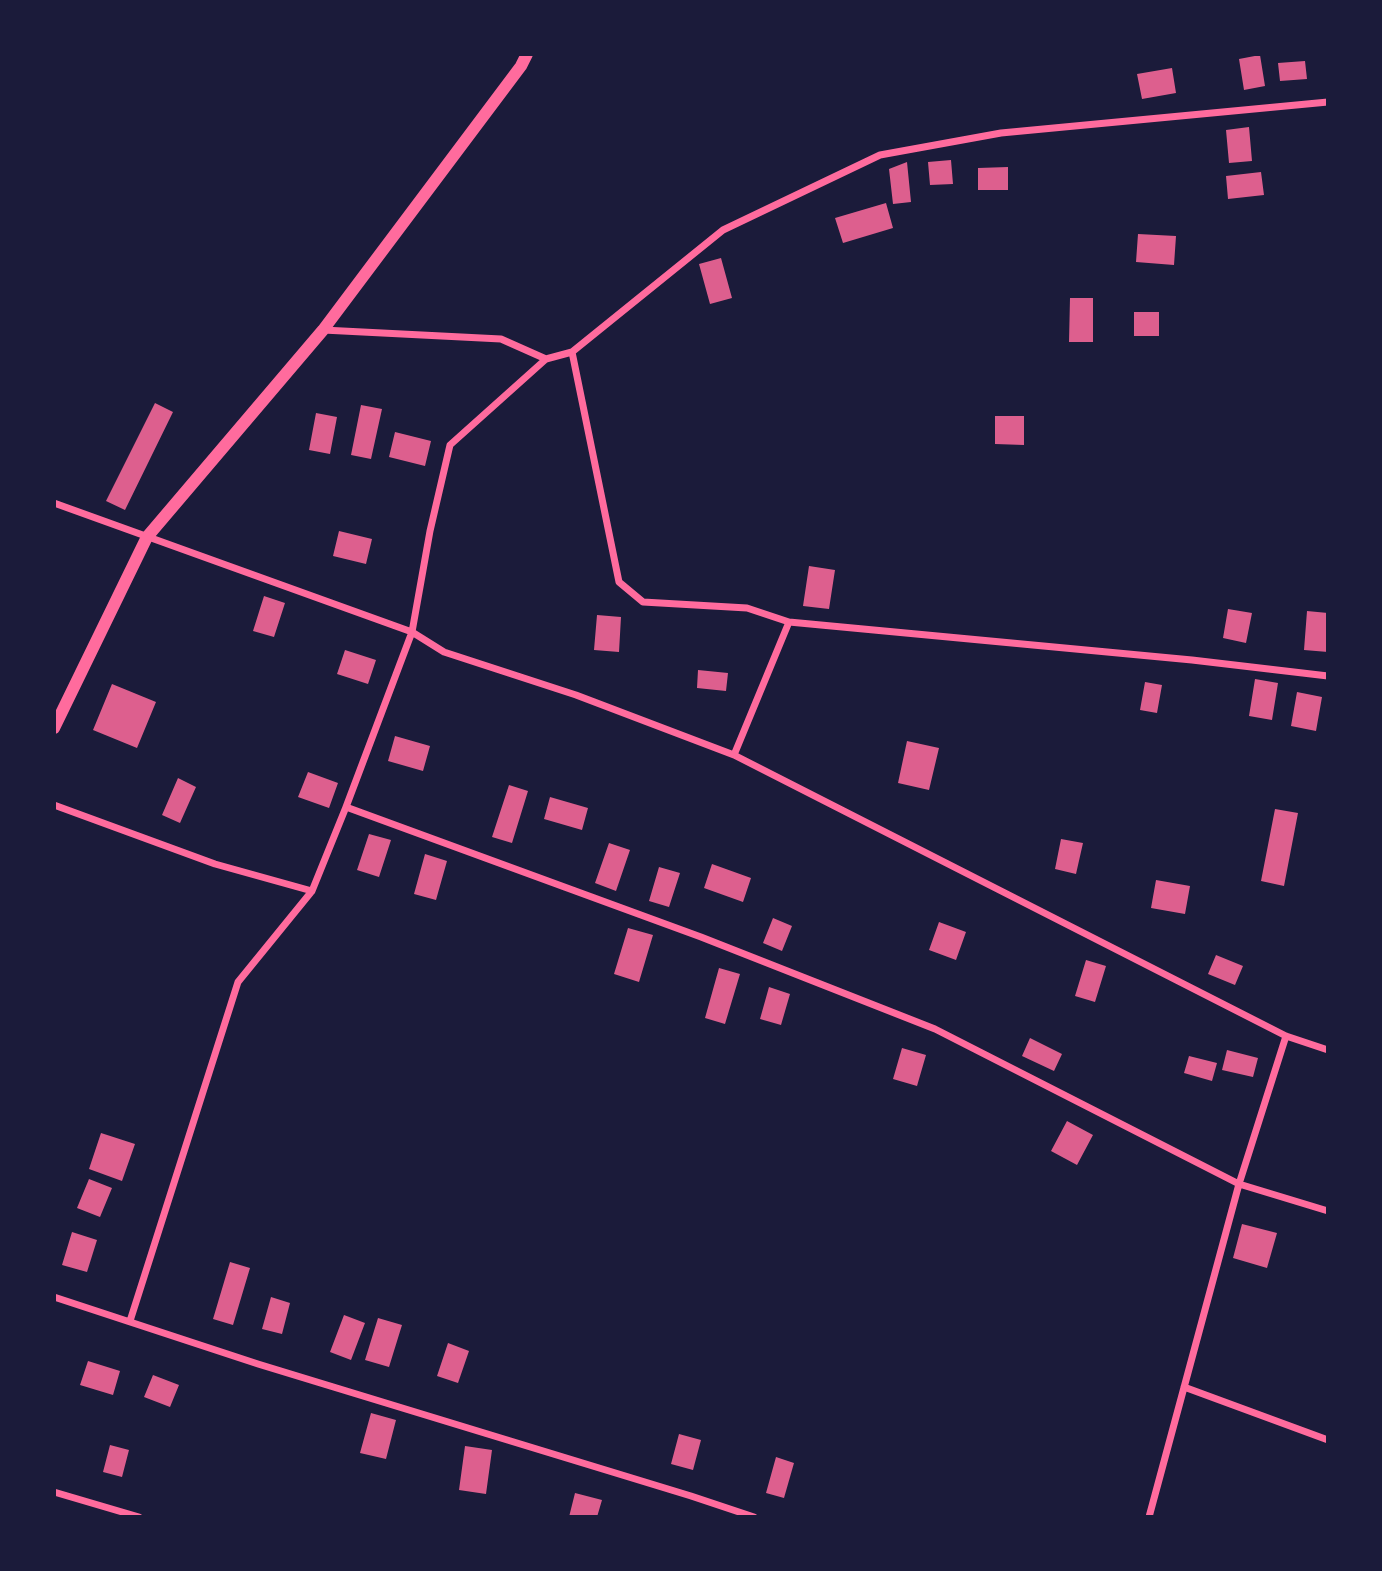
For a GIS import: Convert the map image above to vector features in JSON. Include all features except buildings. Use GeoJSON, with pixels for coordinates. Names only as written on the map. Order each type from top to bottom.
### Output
{"type":"FeatureCollection","features":[{"type":"Feature","properties":{"kind":"main road"},"geometry":{"type":"LineString","coordinates":[[54,728],[147,537],[323,330],[512,78],[527,54]]}},
{"type":"Feature","properties":{"kind":"street"},"geometry":{"type":"LineString","coordinates":[[130,1321],[238,982],[312,891],[412,632],[430,531],[450,445],[545,359],[572,352],[723,230],[880,155],[1001,133],[1328,102]]}},
{"type":"Feature","properties":{"kind":"street"},"geometry":{"type":"LineString","coordinates":[[323,330],[501,339],[545,359]]}},
{"type":"Feature","properties":{"kind":"street"},"geometry":{"type":"LineString","coordinates":[[572,352],[619,582],[643,602],[747,608],[789,622],[1192,660],[1328,677]]}},
{"type":"Feature","properties":{"kind":"street"},"geometry":{"type":"LineString","coordinates":[[54,503],[412,632],[444,652],[576,695],[734,755],[1286,1036],[1328,1050]]}},
{"type":"Feature","properties":{"kind":"street"},"geometry":{"type":"LineString","coordinates":[[734,755],[789,622]]}},
{"type":"Feature","properties":{"kind":"street"},"geometry":{"type":"LineString","coordinates":[[54,805],[215,864],[312,891]]}},
{"type":"Feature","properties":{"kind":"street"},"geometry":{"type":"LineString","coordinates":[[346,807],[701,937],[935,1029],[1239,1184],[1328,1211]]}},
{"type":"Feature","properties":{"kind":"street"},"geometry":{"type":"LineString","coordinates":[[1149,1517],[1239,1184],[1286,1036]]}},
{"type":"Feature","properties":{"kind":"street"},"geometry":{"type":"LineString","coordinates":[[54,1297],[258,1364],[754,1517]]}},
{"type":"Feature","properties":{"kind":"street"},"geometry":{"type":"LineString","coordinates":[[1184,1387],[1328,1440]]}},
{"type":"Feature","properties":{"kind":"street"},"geometry":{"type":"LineString","coordinates":[[54,1492],[139,1517]]}}]}
